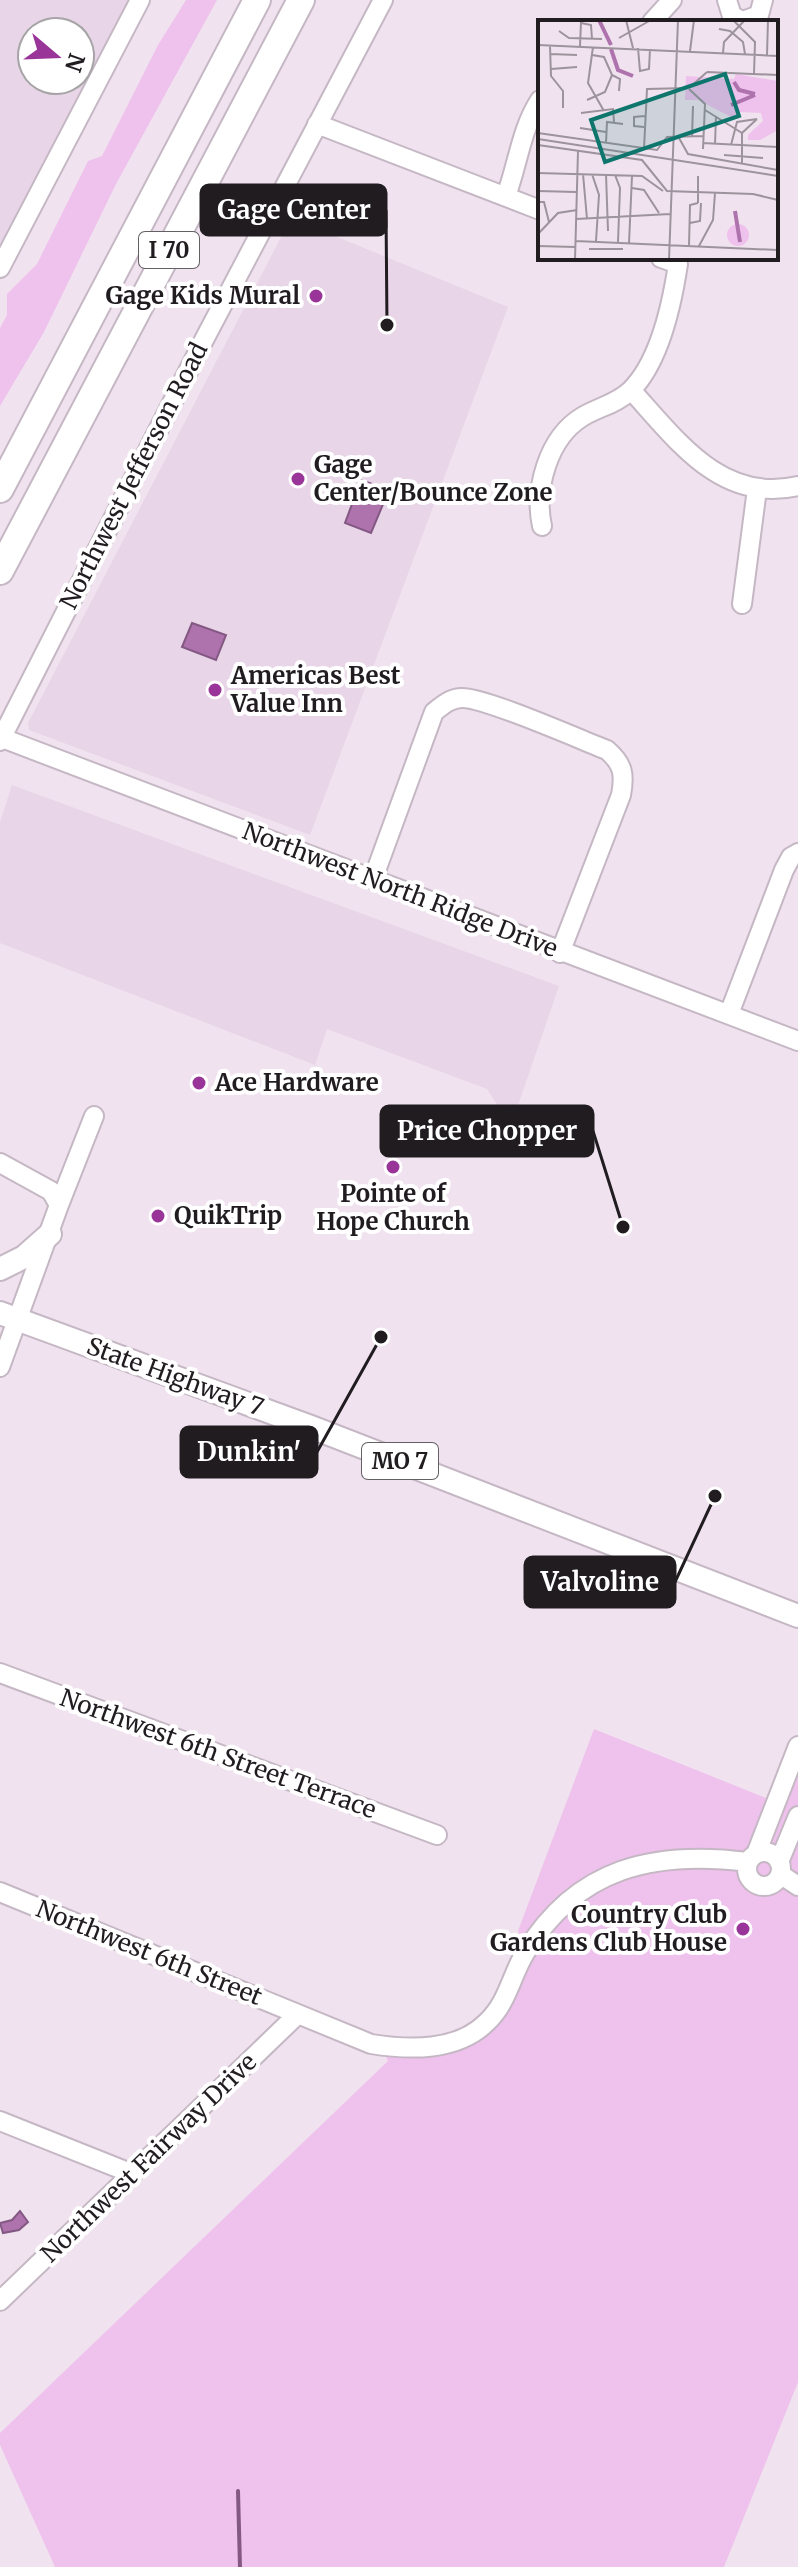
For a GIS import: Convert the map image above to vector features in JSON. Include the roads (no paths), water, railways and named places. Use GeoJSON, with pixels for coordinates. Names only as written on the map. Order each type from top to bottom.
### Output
{"type":"FeatureCollection","features":[{"type":"Feature","properties":{"kind":"highway","name":"I 70"},"geometry":{"type":"LineString","coordinates":[[0,489],[257,0]]}},
{"type":"Feature","properties":{"kind":"highway","name":"I 70"},"geometry":{"type":"LineString","coordinates":[[0,571],[301,0]]}},
{"type":"Feature","properties":{"kind":"highway"},"geometry":{"type":"LineString","coordinates":[[0,591],[37,501]]}},
{"type":"Feature","properties":{"kind":"main road"},"geometry":{"type":"LineString","coordinates":[[0,1269],[24,1257],[50,1234]]}},
{"type":"Feature","properties":{"kind":"main road","name":"State Highway 7"},"geometry":{"type":"LineString","coordinates":[[8,1316],[311,1427],[798,1616]]}},
{"type":"Feature","properties":{"kind":"street"},"geometry":{"type":"LineString","coordinates":[[0,268],[140,0]]}},
{"type":"Feature","properties":{"kind":"street","name":"Northwest Jefferson Road"},"geometry":{"type":"LineString","coordinates":[[1,740],[30,678],[383,0]]}},
{"type":"Feature","properties":{"kind":"street"},"geometry":{"type":"LineString","coordinates":[[654,20],[672,0]]}},
{"type":"Feature","properties":{"kind":"street"},"geometry":{"type":"LineString","coordinates":[[727,0],[732,16],[741,20]]}},
{"type":"Feature","properties":{"kind":"street"},"geometry":{"type":"LineString","coordinates":[[746,20],[759,15],[763,0]]}},
{"type":"Feature","properties":{"kind":"street"},"geometry":{"type":"LineString","coordinates":[[506,196],[518,165],[522,137],[538,104]]}},
{"type":"Feature","properties":{"kind":"street"},"geometry":{"type":"LineString","coordinates":[[317,124],[538,209]]}},
{"type":"Feature","properties":{"kind":"street"},"geometry":{"type":"LineString","coordinates":[[542,526],[538,492],[555,446],[579,419],[618,401],[631,390],[652,357],[670,261]]}},
{"type":"Feature","properties":{"kind":"street"},"geometry":{"type":"LineString","coordinates":[[631,390],[709,471],[757,489],[798,486]]}},
{"type":"Feature","properties":{"kind":"street"},"geometry":{"type":"LineString","coordinates":[[742,604],[757,489]]}},
{"type":"Feature","properties":{"kind":"street"},"geometry":{"type":"LineString","coordinates":[[373,879],[434,712],[446,701],[464,698],[491,706],[607,750],[618,760],[625,775],[621,795],[560,953]]}},
{"type":"Feature","properties":{"kind":"street","name":"Northwest North Ridge Drive"},"geometry":{"type":"LineString","coordinates":[[1,740],[798,1041]]}},
{"type":"Feature","properties":{"kind":"street"},"geometry":{"type":"LineString","coordinates":[[729,1014],[784,870],[795,849]]}},
{"type":"Feature","properties":{"kind":"street"},"geometry":{"type":"LineString","coordinates":[[0,1367],[8,1316],[50,1234],[94,1116]]}},
{"type":"Feature","properties":{"kind":"street"},"geometry":{"type":"LineString","coordinates":[[0,1163],[51,1191],[59,1205]]}},
{"type":"Feature","properties":{"kind":"street","name":"Northwest 6th Street Terrace"},"geometry":{"type":"LineString","coordinates":[[0,1673],[437,1835]]}},
{"type":"Feature","properties":{"kind":"street"},"geometry":{"type":"LineString","coordinates":[[798,1746],[747,1873],[755,1890],[769,1885],[780,1868],[798,1816]]}},
{"type":"Feature","properties":{"kind":"street"},"geometry":{"type":"LineString","coordinates":[[752,1858],[772,1854],[780,1868],[798,1886]]}},
{"type":"Feature","properties":{"kind":"street","name":"Northwest 6th Street"},"geometry":{"type":"LineString","coordinates":[[0,1892],[371,2044],[424,2049],[457,2040],[486,2024],[508,1996],[524,1954],[544,1927],[569,1901],[600,1878],[637,1864],[685,1857],[752,1858]]}},
{"type":"Feature","properties":{"kind":"street","name":"Northwest Fairway Drive"},"geometry":{"type":"LineString","coordinates":[[0,2301],[298,2014]]}},
{"type":"Feature","properties":{"kind":"street"},"geometry":{"type":"LineString","coordinates":[[0,2121],[133,2174]]}},
{"type":"Feature","properties":{"kind":"waterway"},"geometry":{"type":"LineString","coordinates":[[238,2491],[240,2567]]}},
{"type":"Feature","properties":{"kind":"place","name":"Gage Kids Mural"},"geometry":{"type":"Point","coordinates":[316,296]}},
{"type":"Feature","properties":{"kind":"place","name":"Gage Center"},"geometry":{"type":"Point","coordinates":[387,325]}},
{"type":"Feature","properties":{"kind":"place","name":"Gage Center/Bounce Zone"},"geometry":{"type":"Point","coordinates":[298,479]}},
{"type":"Feature","properties":{"kind":"place","name":"Americas Best Value Inn"},"geometry":{"type":"Point","coordinates":[215,690]}},
{"type":"Feature","properties":{"kind":"place","name":"Ace Hardware"},"geometry":{"type":"Point","coordinates":[199,1083]}},
{"type":"Feature","properties":{"kind":"place","name":"Pointe of Hope Church"},"geometry":{"type":"Point","coordinates":[393,1167]}},
{"type":"Feature","properties":{"kind":"place","name":"QuikTrip"},"geometry":{"type":"Point","coordinates":[158,1216]}},
{"type":"Feature","properties":{"kind":"place","name":"Price Chopper"},"geometry":{"type":"Point","coordinates":[623,1227]}},
{"type":"Feature","properties":{"kind":"place","name":"Dunkin'"},"geometry":{"type":"Point","coordinates":[381,1337]}},
{"type":"Feature","properties":{"kind":"place","name":"Valvoline"},"geometry":{"type":"Point","coordinates":[715,1496]}},
{"type":"Feature","properties":{"kind":"place","name":"Country Club Gardens Club House"},"geometry":{"type":"Point","coordinates":[743,1929]}}]}
